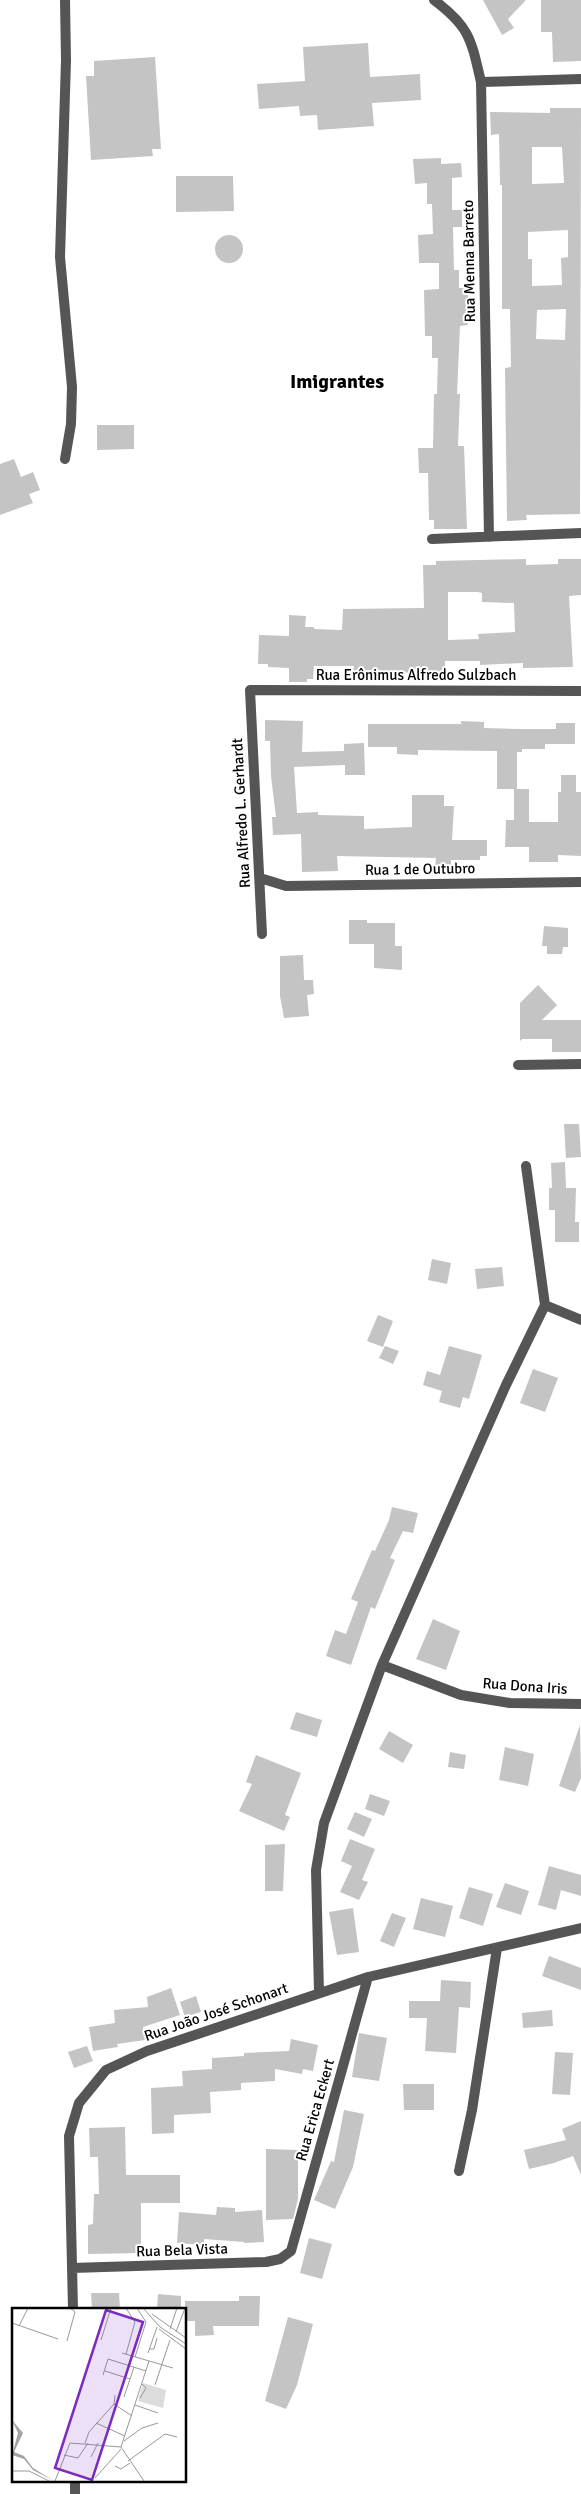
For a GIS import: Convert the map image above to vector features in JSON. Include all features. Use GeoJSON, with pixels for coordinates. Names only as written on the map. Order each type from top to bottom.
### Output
{"type":"FeatureCollection","features":[{"type":"Feature","properties":{"kind":"street"},"geometry":{"type":"LineString","coordinates":[[65,0],[66,60],[60,257],[72,387],[71,424],[66,459]]}},
{"type":"Feature","properties":{"kind":"street","name":"Rua Menna Barreto"},"geometry":{"type":"LineString","coordinates":[[434,0],[453,15],[471,40],[481,82],[489,537]]}},
{"type":"Feature","properties":{"kind":"street"},"geometry":{"type":"LineString","coordinates":[[481,82],[581,79]]}},
{"type":"Feature","properties":{"kind":"street"},"geometry":{"type":"LineString","coordinates":[[432,538],[581,533]]}},
{"type":"Feature","properties":{"kind":"street","name":"Rua Erônimus Alfredo Sulzbach"},"geometry":{"type":"LineString","coordinates":[[250,690],[581,691]]}},
{"type":"Feature","properties":{"kind":"street","name":"Rua Alfredo L. Gerhardt"},"geometry":{"type":"LineString","coordinates":[[250,690],[262,934]]}},
{"type":"Feature","properties":{"kind":"street","name":"Rua 1 de Outubro"},"geometry":{"type":"LineString","coordinates":[[260,878],[286,886],[581,882]]}},
{"type":"Feature","properties":{"kind":"street"},"geometry":{"type":"LineString","coordinates":[[518,1065],[581,1064]]}},
{"type":"Feature","properties":{"kind":"street"},"geometry":{"type":"LineString","coordinates":[[319,1992],[316,1870],[324,1823],[382,1665],[506,1385],[545,1305],[526,1166]]}},
{"type":"Feature","properties":{"kind":"street"},"geometry":{"type":"LineString","coordinates":[[545,1305],[581,1320]]}},
{"type":"Feature","properties":{"kind":"street","name":"Rua Dona Iris"},"geometry":{"type":"LineString","coordinates":[[382,1665],[461,1696],[510,1703],[581,1704]]}},
{"type":"Feature","properties":{"kind":"street","name":"Rua João José Schonart"},"geometry":{"type":"LineString","coordinates":[[73,2308],[69,2136],[79,2103],[106,2070],[147,2050],[368,1977],[581,1928]]}},
{"type":"Feature","properties":{"kind":"street"},"geometry":{"type":"LineString","coordinates":[[459,2171],[472,2110],[497,1948]]}},
{"type":"Feature","properties":{"kind":"street","name":"Rua Erica Eckert"},"geometry":{"type":"LineString","coordinates":[[291,2251],[368,1977]]}},
{"type":"Feature","properties":{"kind":"street","name":"Rua Bela Vista"},"geometry":{"type":"LineString","coordinates":[[72,2268],[266,2262],[280,2259],[291,2251]]}},
{"type":"Feature","properties":{"kind":"building"},"geometry":{"type":"Polygon","coordinates":[[[483,0],[526,0],[508,19],[514,28],[502,35],[483,0]]]}},
{"type":"Feature","properties":{"kind":"building"},"geometry":{"type":"Polygon","coordinates":[[[541,0],[581,0],[581,61],[553,62],[552,32],[541,32],[541,0]]]}},
{"type":"Feature","properties":{"kind":"building"},"geometry":{"type":"Polygon","coordinates":[[[368,43],[370,77],[420,74],[421,100],[372,103],[374,126],[318,130],[317,115],[300,116],[299,106],[259,109],[257,84],[305,81],[303,47],[368,43]]]}},
{"type":"Feature","properties":{"kind":"building"},"geometry":{"type":"Polygon","coordinates":[[[155,57],[161,149],[152,149],[153,156],[91,160],[86,76],[94,76],[94,61],[155,57]]]}},
{"type":"Feature","properties":{"kind":"building"},"geometry":{"type":"Polygon","coordinates":[[[550,108],[581,108],[580,514],[526,515],[527,520],[507,521],[505,368],[511,367],[510,309],[502,309],[502,185],[500,185],[499,134],[491,135],[490,112],[550,113],[550,108]],[[532,147],[532,184],[564,183],[562,147],[532,147]],[[568,230],[528,232],[528,259],[532,259],[532,286],[562,285],[561,258],[568,257],[568,230]],[[566,309],[537,310],[536,339],[565,340],[566,309]]]}},
{"type":"Feature","properties":{"kind":"building"},"geometry":{"type":"Polygon","coordinates":[[[441,158],[441,164],[461,163],[462,177],[452,178],[452,210],[462,210],[462,227],[453,227],[454,270],[459,270],[459,288],[468,288],[468,325],[460,326],[457,394],[460,394],[458,446],[464,446],[467,529],[434,529],[434,520],[429,520],[428,473],[419,473],[418,448],[433,448],[434,394],[437,394],[438,358],[432,358],[432,336],[425,336],[424,290],[439,289],[439,263],[419,263],[418,235],[433,234],[432,204],[427,204],[427,183],[415,184],[413,159],[441,158]]]}},
{"type":"Feature","properties":{"kind":"building"},"geometry":{"type":"Polygon","coordinates":[[[176,176],[233,176],[234,211],[176,212],[176,176]]]}},
{"type":"Feature","properties":{"kind":"building"},"geometry":{"type":"Polygon","coordinates":[[[229,235],[239,239],[243,249],[239,259],[229,263],[219,259],[215,249],[219,239],[229,235]]]}},
{"type":"Feature","properties":{"kind":"building"},"geometry":{"type":"Polygon","coordinates":[[[97,425],[134,425],[134,449],[97,450],[97,425]]]}},
{"type":"Feature","properties":{"kind":"building"},"geometry":{"type":"Polygon","coordinates":[[[14,459],[21,477],[33,472],[40,490],[29,494],[33,503],[0,515],[0,464],[14,459]]]}},
{"type":"Feature","properties":{"kind":"building"},"geometry":{"type":"Polygon","coordinates":[[[526,559],[526,565],[558,564],[558,559],[581,559],[581,595],[569,596],[573,667],[523,668],[523,663],[480,665],[480,661],[445,661],[445,673],[353,672],[354,666],[314,666],[313,679],[307,679],[307,682],[289,682],[289,668],[268,667],[268,664],[258,664],[259,635],[289,636],[289,615],[306,616],[305,627],[342,630],[343,609],[424,608],[423,565],[436,565],[436,561],[526,559]],[[448,592],[448,640],[479,639],[478,634],[515,632],[514,603],[482,602],[482,593],[448,592]]]}},
{"type":"Feature","properties":{"kind":"building"},"geometry":{"type":"Polygon","coordinates":[[[265,720],[303,721],[302,752],[344,751],[344,744],[364,743],[365,775],[345,775],[345,765],[294,767],[297,813],[318,812],[318,815],[364,816],[364,829],[412,827],[412,795],[444,795],[444,806],[454,806],[452,840],[487,840],[487,856],[480,856],[480,860],[451,860],[451,868],[435,868],[436,858],[337,856],[338,871],[302,872],[301,834],[273,835],[272,817],[276,817],[271,776],[270,741],[265,741],[265,720]]]}},
{"type":"Feature","properties":{"kind":"building"},"geometry":{"type":"Polygon","coordinates":[[[461,721],[484,722],[484,728],[522,729],[556,729],[556,723],[575,723],[575,744],[545,744],[545,749],[522,749],[522,752],[517,752],[517,789],[497,789],[497,751],[418,750],[418,755],[397,754],[397,747],[368,747],[368,724],[461,724],[461,721]]]}},
{"type":"Feature","properties":{"kind":"building"},"geometry":{"type":"Polygon","coordinates":[[[561,775],[576,775],[576,792],[581,792],[581,856],[558,855],[558,862],[529,862],[529,847],[505,847],[506,820],[514,820],[514,789],[529,789],[529,822],[558,822],[558,792],[561,792],[561,775]]]}},
{"type":"Feature","properties":{"kind":"building"},"geometry":{"type":"Polygon","coordinates":[[[349,920],[367,920],[367,923],[395,923],[395,946],[402,946],[402,970],[374,968],[374,944],[349,944],[349,920]]]}},
{"type":"Feature","properties":{"kind":"building"},"geometry":{"type":"Polygon","coordinates":[[[544,926],[568,928],[568,947],[563,947],[562,954],[547,954],[547,946],[542,946],[544,926]]]}},
{"type":"Feature","properties":{"kind":"building"},"geometry":{"type":"Polygon","coordinates":[[[303,955],[304,980],[313,980],[314,994],[307,995],[309,1016],[284,1018],[280,996],[280,956],[303,955]]]}},
{"type":"Feature","properties":{"kind":"building"},"geometry":{"type":"Polygon","coordinates":[[[538,985],[557,1005],[542,1020],[581,1020],[581,1052],[552,1052],[552,1039],[522,1039],[520,1041],[520,1003],[538,985]]]}},
{"type":"Feature","properties":{"kind":"building"},"geometry":{"type":"Polygon","coordinates":[[[564,1124],[579,1124],[581,1157],[566,1158],[564,1124]]]}},
{"type":"Feature","properties":{"kind":"building"},"geometry":{"type":"Polygon","coordinates":[[[565,1162],[566,1188],[576,1188],[575,1222],[579,1222],[579,1242],[555,1242],[555,1210],[549,1210],[549,1188],[552,1188],[551,1163],[565,1162]]]}},
{"type":"Feature","properties":{"kind":"building"},"geometry":{"type":"Polygon","coordinates":[[[432,1259],[451,1263],[447,1284],[428,1280],[432,1259]]]}},
{"type":"Feature","properties":{"kind":"building"},"geometry":{"type":"Polygon","coordinates":[[[502,1267],[504,1286],[477,1289],[475,1269],[502,1267]]]}},
{"type":"Feature","properties":{"kind":"building"},"geometry":{"type":"Polygon","coordinates":[[[378,1315],[393,1321],[383,1347],[367,1341],[378,1315]]]}},
{"type":"Feature","properties":{"kind":"building"},"geometry":{"type":"Polygon","coordinates":[[[385,1346],[399,1351],[393,1364],[379,1358],[385,1346]]]}},
{"type":"Feature","properties":{"kind":"building"},"geometry":{"type":"Polygon","coordinates":[[[449,1346],[482,1355],[469,1399],[463,1397],[460,1408],[439,1402],[442,1391],[423,1385],[427,1371],[440,1375],[449,1346]]]}},
{"type":"Feature","properties":{"kind":"building"},"geometry":{"type":"Polygon","coordinates":[[[533,1369],[558,1378],[545,1412],[520,1403],[533,1369]]]}},
{"type":"Feature","properties":{"kind":"building"},"geometry":{"type":"Polygon","coordinates":[[[392,1507],[418,1513],[413,1533],[403,1531],[390,1558],[395,1560],[375,1609],[371,1607],[351,1665],[326,1656],[335,1630],[346,1634],[358,1602],[351,1599],[372,1550],[375,1551],[389,1520],[392,1507]]]}},
{"type":"Feature","properties":{"kind":"building"},"geometry":{"type":"Polygon","coordinates":[[[433,1619],[460,1631],[446,1670],[416,1659],[433,1619]]]}},
{"type":"Feature","properties":{"kind":"building"},"geometry":{"type":"Polygon","coordinates":[[[296,1712],[322,1720],[317,1737],[290,1729],[296,1712]]]}},
{"type":"Feature","properties":{"kind":"building"},"geometry":{"type":"Polygon","coordinates":[[[580,1725],[581,1778],[575,1792],[559,1786],[580,1725]]]}},
{"type":"Feature","properties":{"kind":"building"},"geometry":{"type":"Polygon","coordinates":[[[389,1731],[413,1745],[403,1763],[379,1749],[389,1731]]]}},
{"type":"Feature","properties":{"kind":"building"},"geometry":{"type":"Polygon","coordinates":[[[505,1747],[534,1754],[528,1786],[499,1780],[505,1747]]]}},
{"type":"Feature","properties":{"kind":"building"},"geometry":{"type":"Polygon","coordinates":[[[450,1752],[466,1755],[464,1769],[448,1767],[450,1752]]]}},
{"type":"Feature","properties":{"kind":"building"},"geometry":{"type":"Polygon","coordinates":[[[256,1755],[301,1773],[285,1815],[290,1817],[284,1831],[239,1811],[252,1784],[246,1782],[256,1755]]]}},
{"type":"Feature","properties":{"kind":"building"},"geometry":{"type":"Polygon","coordinates":[[[370,1794],[390,1801],[384,1816],[365,1809],[370,1794]]]}},
{"type":"Feature","properties":{"kind":"building"},"geometry":{"type":"Polygon","coordinates":[[[355,1812],[372,1819],[364,1837],[347,1829],[355,1812]]]}},
{"type":"Feature","properties":{"kind":"building"},"geometry":{"type":"Polygon","coordinates":[[[350,1839],[375,1849],[362,1880],[368,1882],[359,1900],[340,1892],[352,1866],[341,1861],[350,1839]]]}},
{"type":"Feature","properties":{"kind":"building"},"geometry":{"type":"Polygon","coordinates":[[[285,1844],[283,1891],[265,1891],[265,1845],[285,1844]]]}},
{"type":"Feature","properties":{"kind":"building"},"geometry":{"type":"Polygon","coordinates":[[[549,1866],[581,1875],[581,1896],[561,1890],[556,1910],[538,1905],[549,1866]]]}},
{"type":"Feature","properties":{"kind":"building"},"geometry":{"type":"Polygon","coordinates":[[[505,1883],[529,1891],[521,1915],[496,1907],[505,1883]]]}},
{"type":"Feature","properties":{"kind":"building"},"geometry":{"type":"Polygon","coordinates":[[[469,1887],[493,1894],[483,1926],[459,1918],[469,1887]]]}},
{"type":"Feature","properties":{"kind":"building"},"geometry":{"type":"Polygon","coordinates":[[[421,1898],[453,1906],[445,1937],[413,1929],[421,1898]]]}},
{"type":"Feature","properties":{"kind":"building"},"geometry":{"type":"Polygon","coordinates":[[[353,1908],[359,1952],[337,1955],[329,1912],[353,1908]]]}},
{"type":"Feature","properties":{"kind":"building"},"geometry":{"type":"Polygon","coordinates":[[[392,1913],[406,1918],[394,1947],[380,1941],[392,1913]]]}},
{"type":"Feature","properties":{"kind":"building"},"geometry":{"type":"Polygon","coordinates":[[[549,1956],[581,1968],[581,1990],[542,1976],[549,1956]]]}},
{"type":"Feature","properties":{"kind":"building"},"geometry":{"type":"Polygon","coordinates":[[[441,1980],[471,1982],[470,2008],[459,2007],[456,2053],[425,2051],[427,2018],[409,2018],[409,2001],[440,2001],[441,1980]]]}},
{"type":"Feature","properties":{"kind":"building"},"geometry":{"type":"Polygon","coordinates":[[[171,1988],[180,2015],[143,2027],[145,2040],[117,2044],[118,2047],[93,2051],[89,2027],[115,2023],[114,2010],[148,2007],[147,1997],[171,1988]]]}},
{"type":"Feature","properties":{"kind":"building"},"geometry":{"type":"Polygon","coordinates":[[[196,1996],[201,2012],[185,2017],[180,2002],[196,1996]]]}},
{"type":"Feature","properties":{"kind":"building"},"geometry":{"type":"Polygon","coordinates":[[[552,2010],[553,2026],[523,2028],[522,2013],[552,2010]]]}},
{"type":"Feature","properties":{"kind":"building"},"geometry":{"type":"Polygon","coordinates":[[[359,2033],[387,2038],[379,2081],[352,2077],[359,2033]]]}},
{"type":"Feature","properties":{"kind":"building"},"geometry":{"type":"Polygon","coordinates":[[[291,2039],[318,2045],[313,2071],[303,2069],[302,2074],[275,2069],[275,2081],[241,2083],[241,2090],[210,2092],[211,2113],[174,2115],[174,2133],[152,2134],[151,2088],[183,2086],[182,2071],[212,2069],[212,2058],[244,2056],[244,2053],[289,2051],[291,2039]]]}},
{"type":"Feature","properties":{"kind":"building"},"geometry":{"type":"Polygon","coordinates":[[[87,2046],[93,2061],[74,2068],[68,2052],[87,2046]]]}},
{"type":"Feature","properties":{"kind":"building"},"geometry":{"type":"Polygon","coordinates":[[[555,2052],[573,2053],[570,2095],[552,2094],[555,2052]]]}},
{"type":"Feature","properties":{"kind":"building"},"geometry":{"type":"Polygon","coordinates":[[[403,2084],[434,2084],[434,2110],[404,2110],[403,2084]]]}},
{"type":"Feature","properties":{"kind":"building"},"geometry":{"type":"Polygon","coordinates":[[[344,2110],[364,2114],[353,2167],[335,2209],[314,2200],[331,2161],[334,2162],[344,2110]]]}},
{"type":"Feature","properties":{"kind":"building"},"geometry":{"type":"Polygon","coordinates":[[[581,2121],[581,2175],[573,2156],[529,2169],[524,2150],[566,2140],[562,2129],[581,2121]]]}},
{"type":"Feature","properties":{"kind":"building"},"geometry":{"type":"Polygon","coordinates":[[[125,2127],[126,2175],[180,2175],[180,2203],[141,2203],[141,2253],[88,2254],[88,2225],[93,2224],[94,2194],[99,2194],[98,2157],[90,2157],[89,2128],[125,2127]]]}},
{"type":"Feature","properties":{"kind":"building"},"geometry":{"type":"Polygon","coordinates":[[[266,2149],[298,2150],[298,2199],[293,2219],[266,2220],[266,2149]]]}},
{"type":"Feature","properties":{"kind":"building"},"geometry":{"type":"Polygon","coordinates":[[[217,2207],[235,2208],[235,2212],[262,2210],[264,2242],[244,2243],[204,2239],[204,2245],[177,2243],[179,2212],[216,2215],[217,2207]]]}},
{"type":"Feature","properties":{"kind":"building"},"geometry":{"type":"Polygon","coordinates":[[[309,2238],[332,2244],[322,2279],[300,2273],[309,2238]]]}},
{"type":"Feature","properties":{"kind":"building"},"geometry":{"type":"Polygon","coordinates":[[[91,2293],[119,2293],[120,2308],[92,2308],[91,2293]]]}},
{"type":"Feature","properties":{"kind":"building"},"geometry":{"type":"Polygon","coordinates":[[[158,2294],[181,2296],[181,2308],[157,2308],[158,2294]]]}},
{"type":"Feature","properties":{"kind":"building"},"geometry":{"type":"Polygon","coordinates":[[[239,2296],[260,2296],[259,2326],[213,2326],[214,2335],[195,2336],[195,2321],[186,2321],[185,2301],[239,2301],[239,2296]]]}},
{"type":"Feature","properties":{"kind":"building"},"geometry":{"type":"Polygon","coordinates":[[[288,2317],[313,2324],[297,2385],[286,2409],[265,2401],[288,2317]]]}},
{"type":"Feature","properties":{"kind":"district","name":"Imigrantes"},"geometry":{"type":"Point","coordinates":[337,381]}}]}
